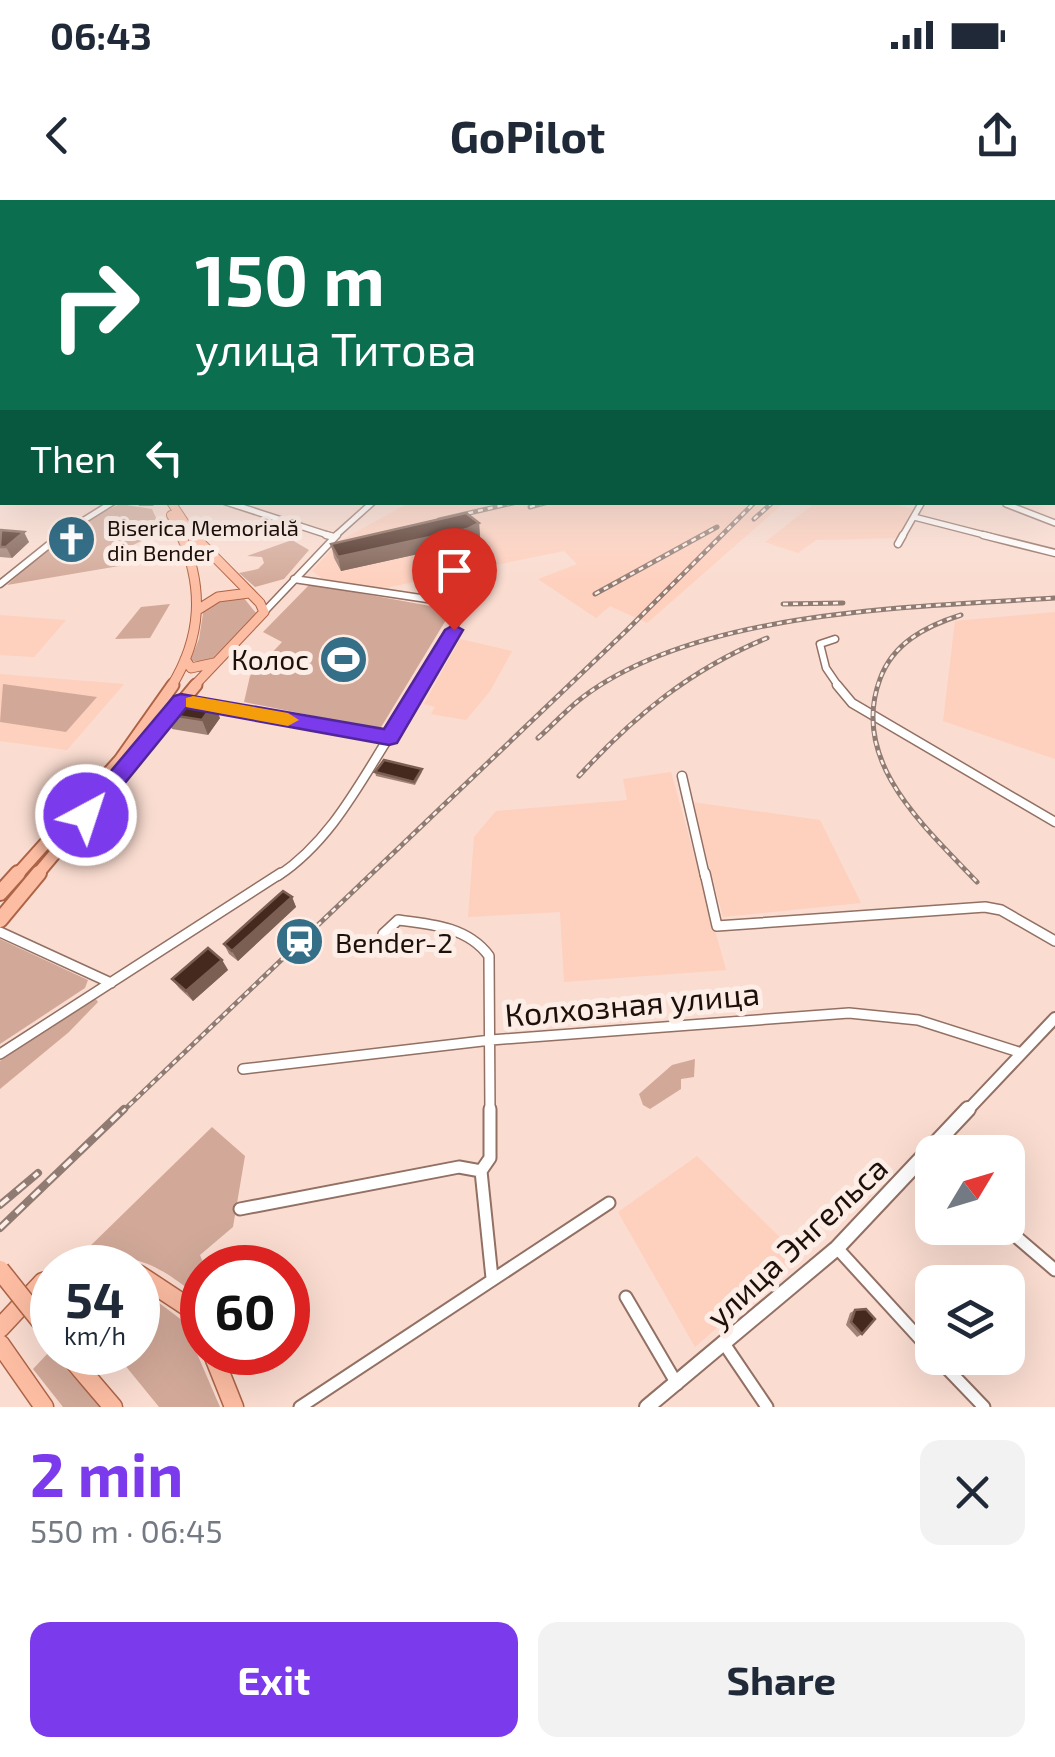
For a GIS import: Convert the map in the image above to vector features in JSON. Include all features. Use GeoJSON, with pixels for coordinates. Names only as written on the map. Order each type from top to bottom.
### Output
{"type":"FeatureCollection","features":[{"type":"Feature","properties":{"kind":"main road"},"geometry":{"type":"LineString","coordinates":[[0,893],[128,749],[185,659],[199,609],[188,545],[169,505]]}},
{"type":"Feature","properties":{"kind":"main road"},"geometry":{"type":"LineString","coordinates":[[0,920],[181,701],[264,612],[249,592],[200,547],[170,505]]}},
{"type":"Feature","properties":{"kind":"main road"},"geometry":{"type":"LineString","coordinates":[[199,609],[218,596],[249,592]]}},
{"type":"Feature","properties":{"kind":"main road"},"geometry":{"type":"LineString","coordinates":[[185,659],[191,668],[219,660]]}},
{"type":"Feature","properties":{"kind":"main road"},"geometry":{"type":"LineString","coordinates":[[0,1270],[30,1308]]}},
{"type":"Feature","properties":{"kind":"main road"},"geometry":{"type":"LineString","coordinates":[[0,1328],[30,1296]]}},
{"type":"Feature","properties":{"kind":"main road"},"geometry":{"type":"LineString","coordinates":[[4,1348],[44,1407]]}},
{"type":"Feature","properties":{"kind":"main road"},"geometry":{"type":"LineString","coordinates":[[86,1375],[113,1407]]}},
{"type":"Feature","properties":{"kind":"main road"},"geometry":{"type":"LineString","coordinates":[[221,1375],[234,1407]]}},
{"type":"Feature","properties":{"kind":"street"},"geometry":{"type":"LineString","coordinates":[[0,584],[72,526],[109,505]]}},
{"type":"Feature","properties":{"kind":"street"},"geometry":{"type":"LineString","coordinates":[[235,505],[334,537]]}},
{"type":"Feature","properties":{"kind":"street"},"geometry":{"type":"LineString","coordinates":[[264,612],[370,505]]}},
{"type":"Feature","properties":{"kind":"street"},"geometry":{"type":"LineString","coordinates":[[898,544],[920,505]]}},
{"type":"Feature","properties":{"kind":"street"},"geometry":{"type":"LineString","coordinates":[[1013,505],[1055,522]]}},
{"type":"Feature","properties":{"kind":"street"},"geometry":{"type":"LineString","coordinates":[[914,517],[1055,553]]}},
{"type":"Feature","properties":{"kind":"street"},"geometry":{"type":"LineString","coordinates":[[0,1054],[294,865],[335,824],[467,605],[294,578]]}},
{"type":"Feature","properties":{"kind":"street"},"geometry":{"type":"LineString","coordinates":[[249,592],[262,598],[280,595]]}},
{"type":"Feature","properties":{"kind":"street"},"geometry":{"type":"LineString","coordinates":[[835,639],[820,644],[818,650],[833,682],[857,707],[1055,822]]}},
{"type":"Feature","properties":{"kind":"street"},"geometry":{"type":"LineString","coordinates":[[165,696],[389,738]]}},
{"type":"Feature","properties":{"kind":"street"},"geometry":{"type":"LineString","coordinates":[[682,776],[716,926],[985,906],[1002,910],[1055,941]]}},
{"type":"Feature","properties":{"kind":"street"},"geometry":{"type":"LineString","coordinates":[[383,934],[398,920],[478,941],[489,956],[490,1158],[481,1171],[492,1278]]}},
{"type":"Feature","properties":{"kind":"street"},"geometry":{"type":"LineString","coordinates":[[0,932],[112,983]]}},
{"type":"Feature","properties":{"kind":"street","name":"Колхозная улица"},"geometry":{"type":"LineString","coordinates":[[244,1069],[492,1040],[849,1013],[918,1020],[1022,1053]]}},
{"type":"Feature","properties":{"kind":"street","name":"улица Энгельса"},"geometry":{"type":"LineString","coordinates":[[952,1135],[1055,1018]]}},
{"type":"Feature","properties":{"kind":"street"},"geometry":{"type":"LineString","coordinates":[[240,1209],[459,1166],[481,1171]]}},
{"type":"Feature","properties":{"kind":"street","name":"улица Энгельса"},"geometry":{"type":"LineString","coordinates":[[647,1407],[725,1345],[915,1175]]}},
{"type":"Feature","properties":{"kind":"street"},"geometry":{"type":"LineString","coordinates":[[300,1407],[608,1204]]}},
{"type":"Feature","properties":{"kind":"street"},"geometry":{"type":"LineString","coordinates":[[1025,1244],[1055,1270]]}},
{"type":"Feature","properties":{"kind":"street"},"geometry":{"type":"LineString","coordinates":[[837,1248],[915,1333]]}},
{"type":"Feature","properties":{"kind":"street"},"geometry":{"type":"LineString","coordinates":[[626,1298],[677,1384]]}},
{"type":"Feature","properties":{"kind":"street"},"geometry":{"type":"LineString","coordinates":[[725,1345],[767,1407]]}},
{"type":"Feature","properties":{"kind":"street"},"geometry":{"type":"LineString","coordinates":[[954,1375],[984,1407]]}},
{"type":"Feature","properties":{"kind":"shaded area"},"geometry":{"type":"Polygon","coordinates":[[[118,505],[126,505],[152,509],[162,531],[129,547],[126,551],[134,560],[131,564],[7,585],[72,527],[118,505]]]}},
{"type":"Feature","properties":{"kind":"shaded area"},"geometry":{"type":"Polygon","coordinates":[[[405,505],[782,505],[647,623],[610,606],[596,618],[538,579],[577,564],[564,551],[380,589],[324,580],[312,571],[339,541],[405,505]]]}},
{"type":"Feature","properties":{"kind":"shaded area"},"geometry":{"type":"Polygon","coordinates":[[[812,505],[897,505],[916,510],[897,538],[816,540],[798,553],[765,542],[812,505]]]}},
{"type":"Feature","properties":{"kind":"shaded area"},"geometry":{"type":"Polygon","coordinates":[[[292,540],[309,550],[284,579],[255,587],[239,573],[258,569],[264,563],[262,557],[247,556],[292,540]]]}},
{"type":"Feature","properties":{"kind":"shaded area","name":"Колос"},"geometry":{"type":"Polygon","coordinates":[[[310,584],[452,610],[380,729],[244,702],[250,676],[282,642],[263,632],[310,584]]]}},
{"type":"Feature","properties":{"kind":"shaded area"},"geometry":{"type":"Polygon","coordinates":[[[243,597],[256,613],[209,662],[190,661],[199,639],[204,607],[223,598],[243,597]]]}},
{"type":"Feature","properties":{"kind":"shaded area"},"geometry":{"type":"Polygon","coordinates":[[[170,604],[150,638],[115,639],[141,607],[170,604]]]}},
{"type":"Feature","properties":{"kind":"shaded area"},"geometry":{"type":"Polygon","coordinates":[[[1055,612],[1055,759],[943,721],[955,621],[1055,612]]]}},
{"type":"Feature","properties":{"kind":"shaded area"},"geometry":{"type":"Polygon","coordinates":[[[0,615],[66,620],[34,657],[0,655],[0,615]]]}},
{"type":"Feature","properties":{"kind":"shaded area"},"geometry":{"type":"Polygon","coordinates":[[[460,639],[512,651],[490,691],[466,720],[431,714],[435,707],[424,704],[460,639]]]}},
{"type":"Feature","properties":{"kind":"shaded area"},"geometry":{"type":"Polygon","coordinates":[[[0,674],[124,684],[67,750],[0,741],[0,674]]]}},
{"type":"Feature","properties":{"kind":"shaded area"},"geometry":{"type":"Polygon","coordinates":[[[3,684],[97,697],[66,732],[0,722],[3,684]]]}},
{"type":"Feature","properties":{"kind":"shaded area"},"geometry":{"type":"Polygon","coordinates":[[[671,772],[726,970],[564,982],[560,912],[468,917],[474,837],[496,811],[627,800],[623,779],[671,772]]]}},
{"type":"Feature","properties":{"kind":"shaded area"},"geometry":{"type":"Polygon","coordinates":[[[692,802],[820,820],[861,903],[723,917],[692,802]]]}},
{"type":"Feature","properties":{"kind":"shaded area"},"geometry":{"type":"Polygon","coordinates":[[[0,939],[88,980],[85,988],[0,1044],[0,939]]]}},
{"type":"Feature","properties":{"kind":"shaded area"},"geometry":{"type":"Polygon","coordinates":[[[95,998],[98,1002],[69,1032],[0,1089],[0,1061],[95,998]]]}},
{"type":"Feature","properties":{"kind":"shaded area"},"geometry":{"type":"Polygon","coordinates":[[[695,1059],[694,1077],[681,1079],[681,1089],[650,1109],[643,1105],[639,1094],[672,1065],[695,1059]]]}},
{"type":"Feature","properties":{"kind":"shaded area"},"geometry":{"type":"Polygon","coordinates":[[[212,1127],[245,1156],[233,1227],[212,1245],[180,1245],[180,1283],[160,1270],[160,1245],[91,1245],[212,1127]]]}},
{"type":"Feature","properties":{"kind":"shaded area"},"geometry":{"type":"Polygon","coordinates":[[[697,1156],[799,1256],[695,1347],[618,1212],[697,1156]]]}},
{"type":"Feature","properties":{"kind":"shaded area"},"geometry":{"type":"Polygon","coordinates":[[[160,1304],[180,1319],[180,1375],[206,1375],[220,1407],[159,1407],[133,1375],[160,1375],[160,1304]]]}},
{"type":"Feature","properties":{"kind":"shaded area"},"geometry":{"type":"Polygon","coordinates":[[[38,1375],[72,1375],[101,1407],[63,1407],[38,1375]]]}},
{"type":"Feature","properties":{"kind":"building"},"geometry":{"type":"Polygon","coordinates":[[[466,513],[479,523],[467,529],[338,557],[331,544],[466,513]]]}},
{"type":"Feature","properties":{"kind":"building"},"geometry":{"type":"Polygon","coordinates":[[[1,530],[24,532],[6,547],[0,547],[1,530]]]}},
{"type":"Feature","properties":{"kind":"building"},"geometry":{"type":"Polygon","coordinates":[[[179,697],[214,703],[202,720],[165,714],[179,697]]]}},
{"type":"Feature","properties":{"kind":"building"},"geometry":{"type":"Polygon","coordinates":[[[384,760],[422,769],[414,782],[375,772],[384,760]]]}},
{"type":"Feature","properties":{"kind":"building"},"geometry":{"type":"Polygon","coordinates":[[[283,891],[292,897],[232,951],[224,944],[283,891]]]}},
{"type":"Feature","properties":{"kind":"building"},"geometry":{"type":"Polygon","coordinates":[[[208,948],[222,960],[186,991],[172,979],[208,948]]]}},
{"type":"Feature","properties":{"kind":"building"},"geometry":{"type":"Polygon","coordinates":[[[866,1309],[875,1319],[862,1334],[851,1322],[855,1310],[866,1309]]]}},
{"type":"Feature","properties":{"kind":"railway"},"geometry":{"type":"LineString","coordinates":[[439,520],[504,505]]}},
{"type":"Feature","properties":{"kind":"railway"},"geometry":{"type":"LineString","coordinates":[[530,507],[537,505]]}},
{"type":"Feature","properties":{"kind":"railway"},"geometry":{"type":"LineString","coordinates":[[122,1112],[627,630],[752,505]]}},
{"type":"Feature","properties":{"kind":"railway"},"geometry":{"type":"LineString","coordinates":[[754,519],[770,505]]}},
{"type":"Feature","properties":{"kind":"railway"},"geometry":{"type":"LineString","coordinates":[[595,594],[717,527]]}},
{"type":"Feature","properties":{"kind":"railway"},"geometry":{"type":"LineString","coordinates":[[538,738],[583,697],[631,668],[686,646],[810,618],[1055,598]]}},
{"type":"Feature","properties":{"kind":"railway"},"geometry":{"type":"LineString","coordinates":[[783,604],[843,603]]}},
{"type":"Feature","properties":{"kind":"railway"},"geometry":{"type":"LineString","coordinates":[[961,615],[923,631],[893,655],[880,679],[873,709],[875,738],[898,791],[977,882]]}},
{"type":"Feature","properties":{"kind":"railway"},"geometry":{"type":"LineString","coordinates":[[579,776],[665,696],[713,664],[767,638]]}},
{"type":"Feature","properties":{"kind":"railway"},"geometry":{"type":"LineString","coordinates":[[0,1228],[124,1109]]}},
{"type":"Feature","properties":{"kind":"railway"},"geometry":{"type":"LineString","coordinates":[[0,1205],[38,1173]]}},
{"type":"Feature","properties":{"kind":"slow traffic"},"geometry":{"type":"LineString","coordinates":[[193,703],[288,720]]}},
{"type":"Feature","properties":{"kind":"place","name":"Biserica Memorială din Bender"},"geometry":{"type":"Point","coordinates":[72,540]}},
{"type":"Feature","properties":{"kind":"place","name":"Колос"},"geometry":{"type":"Point","coordinates":[344,659]}},
{"type":"Feature","properties":{"kind":"place","name":"Bender-2"},"geometry":{"type":"Point","coordinates":[300,942]}},
{"type":"Feature","properties":{"kind":"route"},"geometry":{"type":"LineString","coordinates":[[86,815],[181,701],[389,738],[454,630]]}}]}
